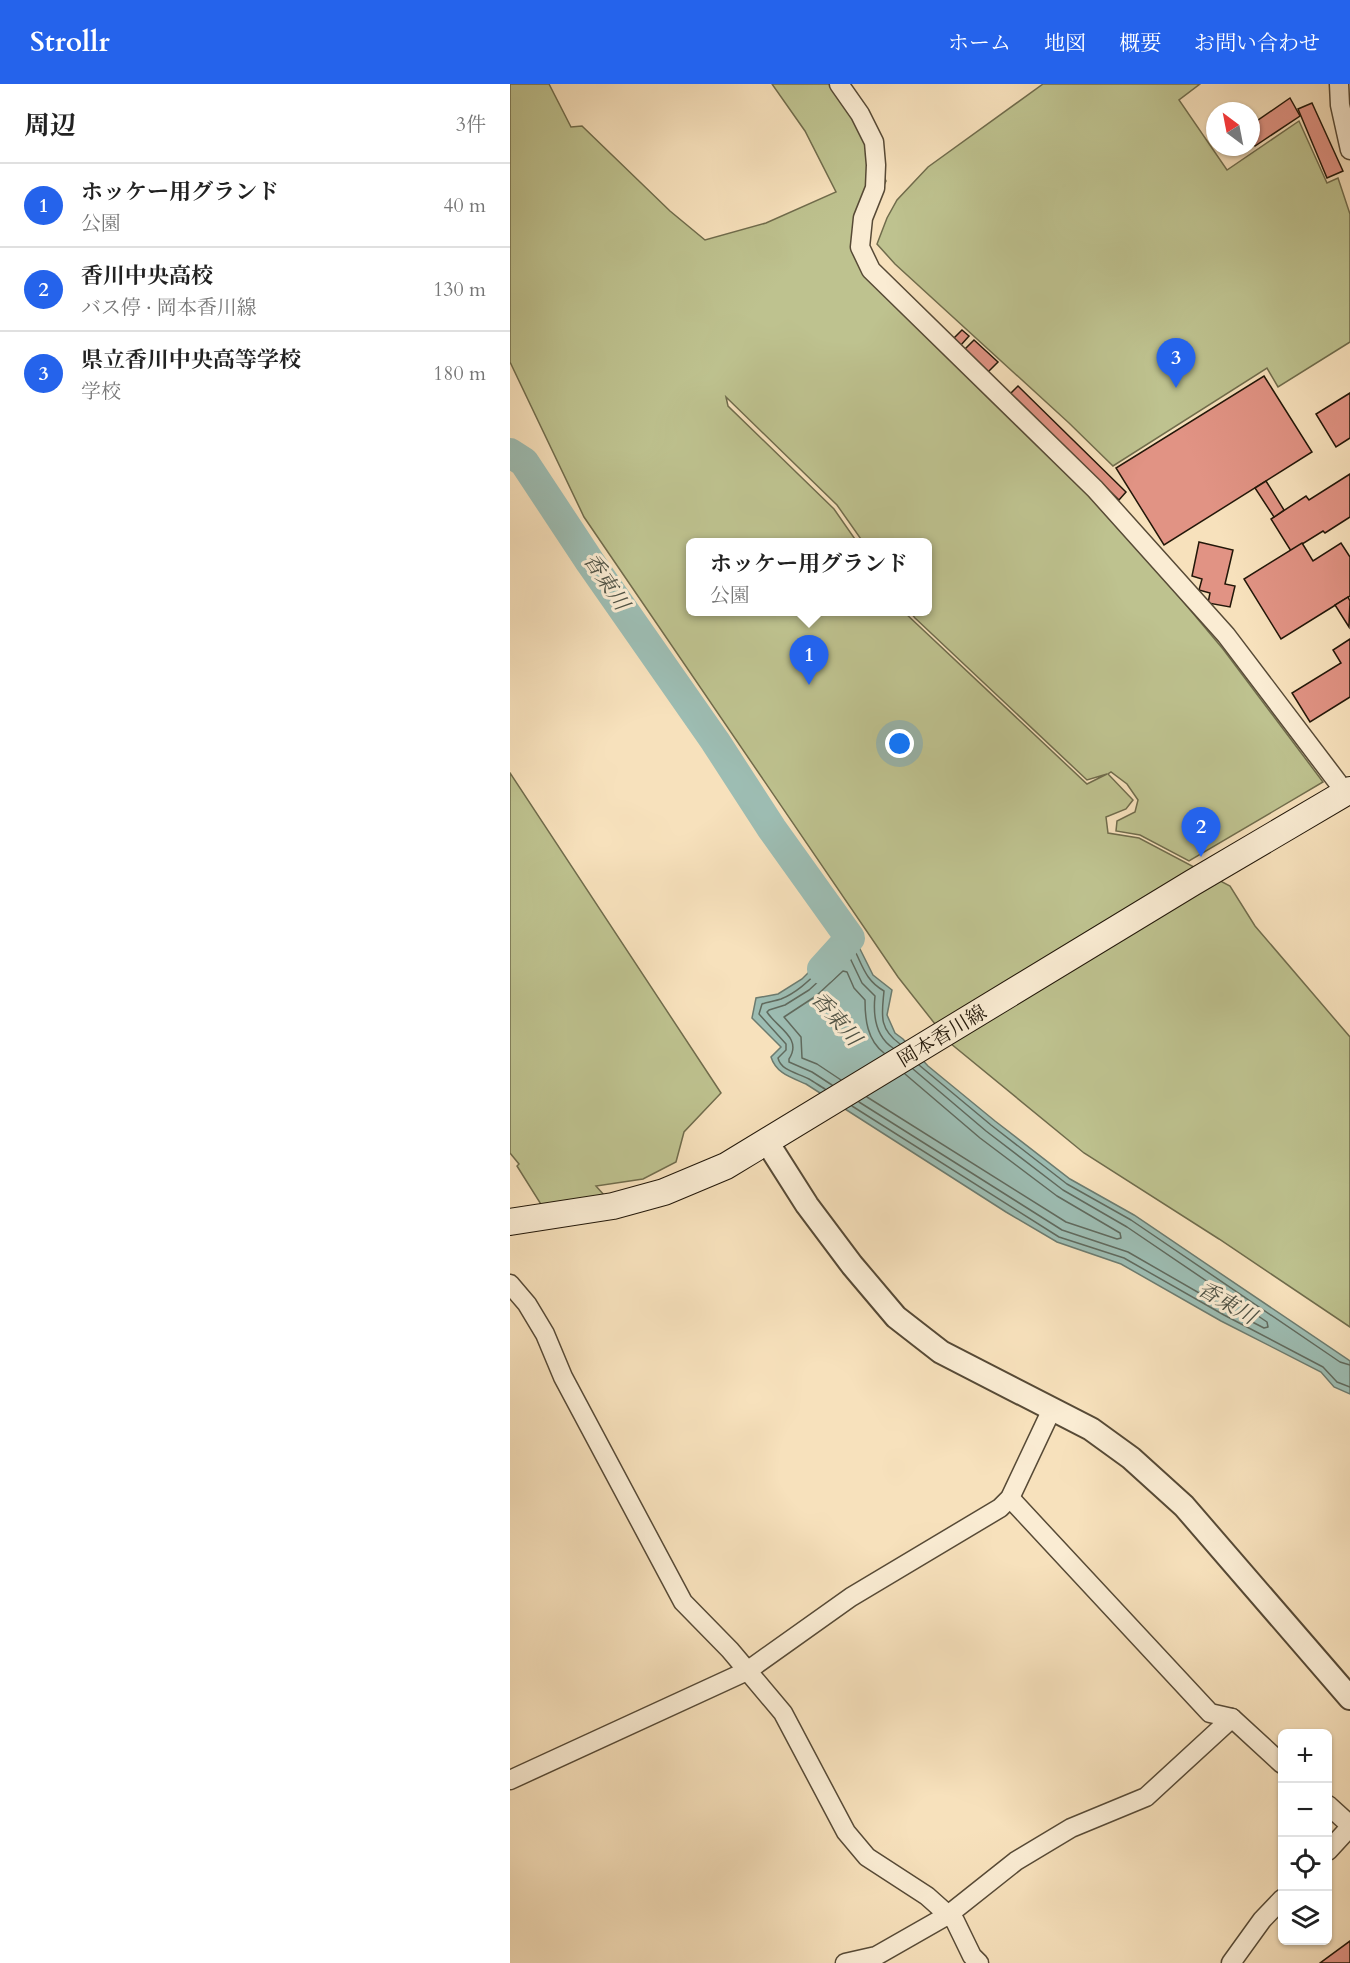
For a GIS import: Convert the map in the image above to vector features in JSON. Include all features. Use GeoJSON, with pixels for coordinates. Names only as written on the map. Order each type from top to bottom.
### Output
{"type":"FeatureCollection","features":[{"type":"Feature","properties":{"kind":"main road","name":"岡本香川線"},"geometry":{"type":"LineString","coordinates":[[510,1222],[613,1206],[664,1192],[726,1166],[1192,883],[1345,794]]}},
{"type":"Feature","properties":{"kind":"street"},"geometry":{"type":"LineString","coordinates":[[839,84],[860,114],[874,142],[875,188],[863,218],[860,247],[871,270],[1095,489],[1226,635],[1345,794]]}},
{"type":"Feature","properties":{"kind":"street"},"geometry":{"type":"LineString","coordinates":[[1339,84],[1340,105],[1350,150]]}},
{"type":"Feature","properties":{"kind":"street"},"geometry":{"type":"LineString","coordinates":[[767,1142],[852,1265],[896,1317],[941,1352],[1091,1429],[1123,1452],[1184,1506],[1350,1698]]}},
{"type":"Feature","properties":{"kind":"street"},"geometry":{"type":"LineString","coordinates":[[510,1284],[545,1334],[563,1377],[683,1602],[730,1650],[783,1713],[846,1832],[867,1857],[927,1896],[955,1921],[972,1956],[979,1963]]}},
{"type":"Feature","properties":{"kind":"street"},"geometry":{"type":"LineString","coordinates":[[510,1780],[747,1671],[851,1597],[1000,1508],[1010,1498],[1052,1409]]}},
{"type":"Feature","properties":{"kind":"street"},"geometry":{"type":"LineString","coordinates":[[1010,1498],[1210,1713],[1232,1718],[1278,1760]]}},
{"type":"Feature","properties":{"kind":"street"},"geometry":{"type":"LineString","coordinates":[[845,1963],[876,1960],[948,1915],[1016,1861],[1062,1833],[1146,1797],[1232,1718]]}},
{"type":"Feature","properties":{"kind":"street"},"geometry":{"type":"LineString","coordinates":[[1332,1809],[1350,1826],[1332,1846]]}},
{"type":"Feature","properties":{"kind":"street"},"geometry":{"type":"LineString","coordinates":[[1232,1963],[1262,1920],[1278,1903]]}},
{"type":"Feature","properties":{"kind":"green space"},"geometry":{"type":"Polygon","coordinates":[[[510,84],[549,84],[571,127],[582,126],[670,211],[705,240],[766,223],[836,192],[805,131],[772,84],[829,84],[865,137],[886,181],[871,211],[858,262],[1092,493],[1223,649],[1323,782],[1189,861],[1140,835],[1116,831],[1117,821],[1135,812],[1138,800],[1127,784],[1111,772],[1108,774],[1133,800],[1126,809],[1106,817],[1108,833],[1139,838],[1230,886],[1255,926],[1350,1037],[1350,1327],[1219,1239],[1084,1153],[950,1043],[898,977],[584,517],[510,362],[510,84]]]}},
{"type":"Feature","properties":{"kind":"green space"},"geometry":{"type":"Polygon","coordinates":[[[1043,84],[1200,84],[1179,100],[1206,139],[1206,156],[1217,156],[1227,170],[1248,156],[1260,156],[1260,148],[1299,121],[1327,183],[1338,178],[1350,214],[1350,342],[1278,387],[1267,368],[1113,466],[895,264],[877,244],[897,200],[928,167],[1043,84]]]}},
{"type":"Feature","properties":{"kind":"green space"},"geometry":{"type":"Polygon","coordinates":[[[510,773],[721,1093],[684,1132],[676,1162],[643,1179],[596,1186],[604,1195],[542,1206],[517,1166],[519,1164],[510,1153],[510,773]]]}},
{"type":"Feature","properties":{"kind":"water"},"geometry":{"type":"Polygon","coordinates":[[[850,938],[856,941],[873,975],[892,990],[887,1015],[895,1033],[928,1066],[1070,1179],[1134,1215],[1350,1361],[1350,1394],[1334,1387],[1321,1372],[1221,1321],[1121,1264],[1057,1242],[806,1084],[780,1071],[771,1057],[781,1047],[752,1018],[756,998],[778,994],[802,979],[832,949],[850,938]]]}},
{"type":"Feature","properties":{"kind":"building"},"geometry":{"type":"Polygon","coordinates":[[[1290,98],[1300,116],[1260,143],[1260,119],[1290,98]]]}},
{"type":"Feature","properties":{"kind":"building"},"geometry":{"type":"Polygon","coordinates":[[[1312,103],[1343,171],[1327,178],[1298,109],[1312,103]]]}},
{"type":"Feature","properties":{"kind":"building"},"geometry":{"type":"Polygon","coordinates":[[[962,330],[969,336],[961,345],[954,338],[962,330]]]}},
{"type":"Feature","properties":{"kind":"building"},"geometry":{"type":"Polygon","coordinates":[[[974,340],[998,362],[988,372],[965,349],[974,340]]]}},
{"type":"Feature","properties":{"kind":"building"},"geometry":{"type":"Polygon","coordinates":[[[1264,376],[1312,452],[1164,545],[1116,468],[1264,376]]]}},
{"type":"Feature","properties":{"kind":"building"},"geometry":{"type":"Polygon","coordinates":[[[1018,386],[1126,492],[1119,500],[1010,394],[1018,386]]]}},
{"type":"Feature","properties":{"kind":"building"},"geometry":{"type":"Polygon","coordinates":[[[1350,393],[1350,438],[1336,447],[1316,414],[1350,393]]]}},
{"type":"Feature","properties":{"kind":"building"},"geometry":{"type":"Polygon","coordinates":[[[1350,474],[1350,517],[1291,551],[1271,519],[1306,496],[1309,500],[1350,474]]]}},
{"type":"Feature","properties":{"kind":"building"},"geometry":{"type":"Polygon","coordinates":[[[1266,481],[1284,510],[1274,517],[1255,488],[1266,481]]]}},
{"type":"Feature","properties":{"kind":"building"},"geometry":{"type":"Polygon","coordinates":[[[1199,542],[1233,550],[1225,584],[1235,586],[1230,607],[1208,603],[1210,593],[1199,590],[1202,579],[1192,576],[1199,542]]]}},
{"type":"Feature","properties":{"kind":"building"},"geometry":{"type":"Polygon","coordinates":[[[1302,543],[1313,561],[1341,543],[1350,557],[1350,596],[1281,639],[1244,579],[1302,543]]]}},
{"type":"Feature","properties":{"kind":"building"},"geometry":{"type":"Polygon","coordinates":[[[1348,597],[1350,601],[1349,627],[1335,605],[1348,597]]]}},
{"type":"Feature","properties":{"kind":"building"},"geometry":{"type":"Polygon","coordinates":[[[1350,639],[1350,697],[1310,722],[1292,693],[1341,663],[1333,650],[1350,639]]]}},
{"type":"Feature","properties":{"kind":"building"},"geometry":{"type":"Polygon","coordinates":[[[1350,1941],[1350,1963],[1320,1963],[1350,1941]]]}},
{"type":"Feature","properties":{"kind":"waterway","name":"香東川"},"geometry":{"type":"LineString","coordinates":[[510,453],[524,462],[590,562],[715,741],[772,829],[850,938],[822,969]]}},
{"type":"Feature","properties":{"kind":"place","name":"県立香川中央高等学校"},"geometry":{"type":"Point","coordinates":[1176,388]}},
{"type":"Feature","properties":{"kind":"place","name":"ホッケー用グランド"},"geometry":{"type":"Point","coordinates":[809,685]}},
{"type":"Feature","properties":{"kind":"place","name":"香川中央高校"},"geometry":{"type":"Point","coordinates":[1201,857]}}]}
